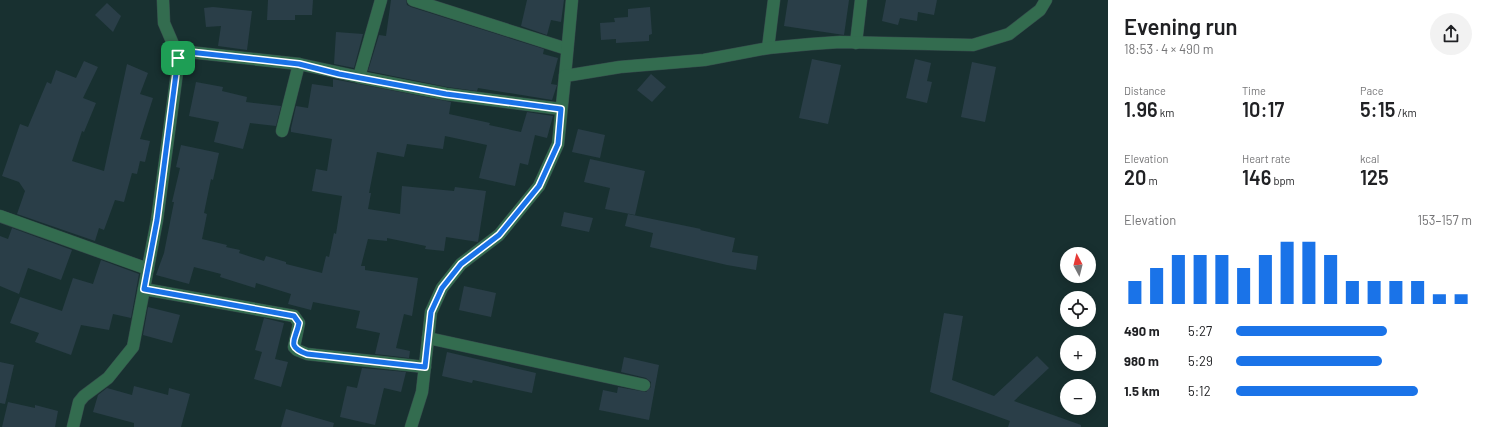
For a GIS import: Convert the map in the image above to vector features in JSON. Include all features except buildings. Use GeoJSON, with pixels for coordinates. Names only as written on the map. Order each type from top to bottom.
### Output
{"type":"FeatureCollection","features":[{"type":"Feature","properties":{"kind":"street"},"geometry":{"type":"LineString","coordinates":[[73,427],[81,399],[89,390],[108,378],[133,347],[157,220],[178,58],[164,23],[163,0]]}},
{"type":"Feature","properties":{"kind":"street"},"geometry":{"type":"LineString","coordinates":[[359,77],[381,0]]}},
{"type":"Feature","properties":{"kind":"street"},"geometry":{"type":"LineString","coordinates":[[413,0],[432,2],[567,49]]}},
{"type":"Feature","properties":{"kind":"street"},"geometry":{"type":"LineString","coordinates":[[411,427],[422,392],[431,312],[442,288],[461,264],[499,235],[539,186],[558,144],[572,0]]}},
{"type":"Feature","properties":{"kind":"street"},"geometry":{"type":"LineString","coordinates":[[768,48],[774,0]]}},
{"type":"Feature","properties":{"kind":"street"},"geometry":{"type":"LineString","coordinates":[[856,43],[861,0]]}},
{"type":"Feature","properties":{"kind":"street"},"geometry":{"type":"LineString","coordinates":[[564,76],[620,67],[704,60],[768,48],[840,42],[973,45],[1009,34],[1040,10],[1046,0]]}},
{"type":"Feature","properties":{"kind":"street"},"geometry":{"type":"LineString","coordinates":[[178,58],[189,52],[299,64],[446,94],[561,109]]}},
{"type":"Feature","properties":{"kind":"street"},"geometry":{"type":"LineString","coordinates":[[282,130],[299,64]]}},
{"type":"Feature","properties":{"kind":"street"},"geometry":{"type":"LineString","coordinates":[[0,216],[148,269]]}},
{"type":"Feature","properties":{"kind":"street"},"geometry":{"type":"LineString","coordinates":[[144,289],[294,316],[299,323],[294,347],[297,350],[307,354],[425,367]]}},
{"type":"Feature","properties":{"kind":"street"},"geometry":{"type":"LineString","coordinates":[[428,338],[644,385]]}},
{"type":"Feature","properties":{"kind":"route"},"geometry":{"type":"LineString","coordinates":[[189,52],[299,64],[339,74],[446,94],[561,109],[558,144],[539,186],[499,235],[461,264],[442,288],[431,312],[425,367],[307,354],[295,349],[294,347],[299,323],[294,316],[289,314],[144,289],[157,220],[178,58],[189,52]]}}]}
